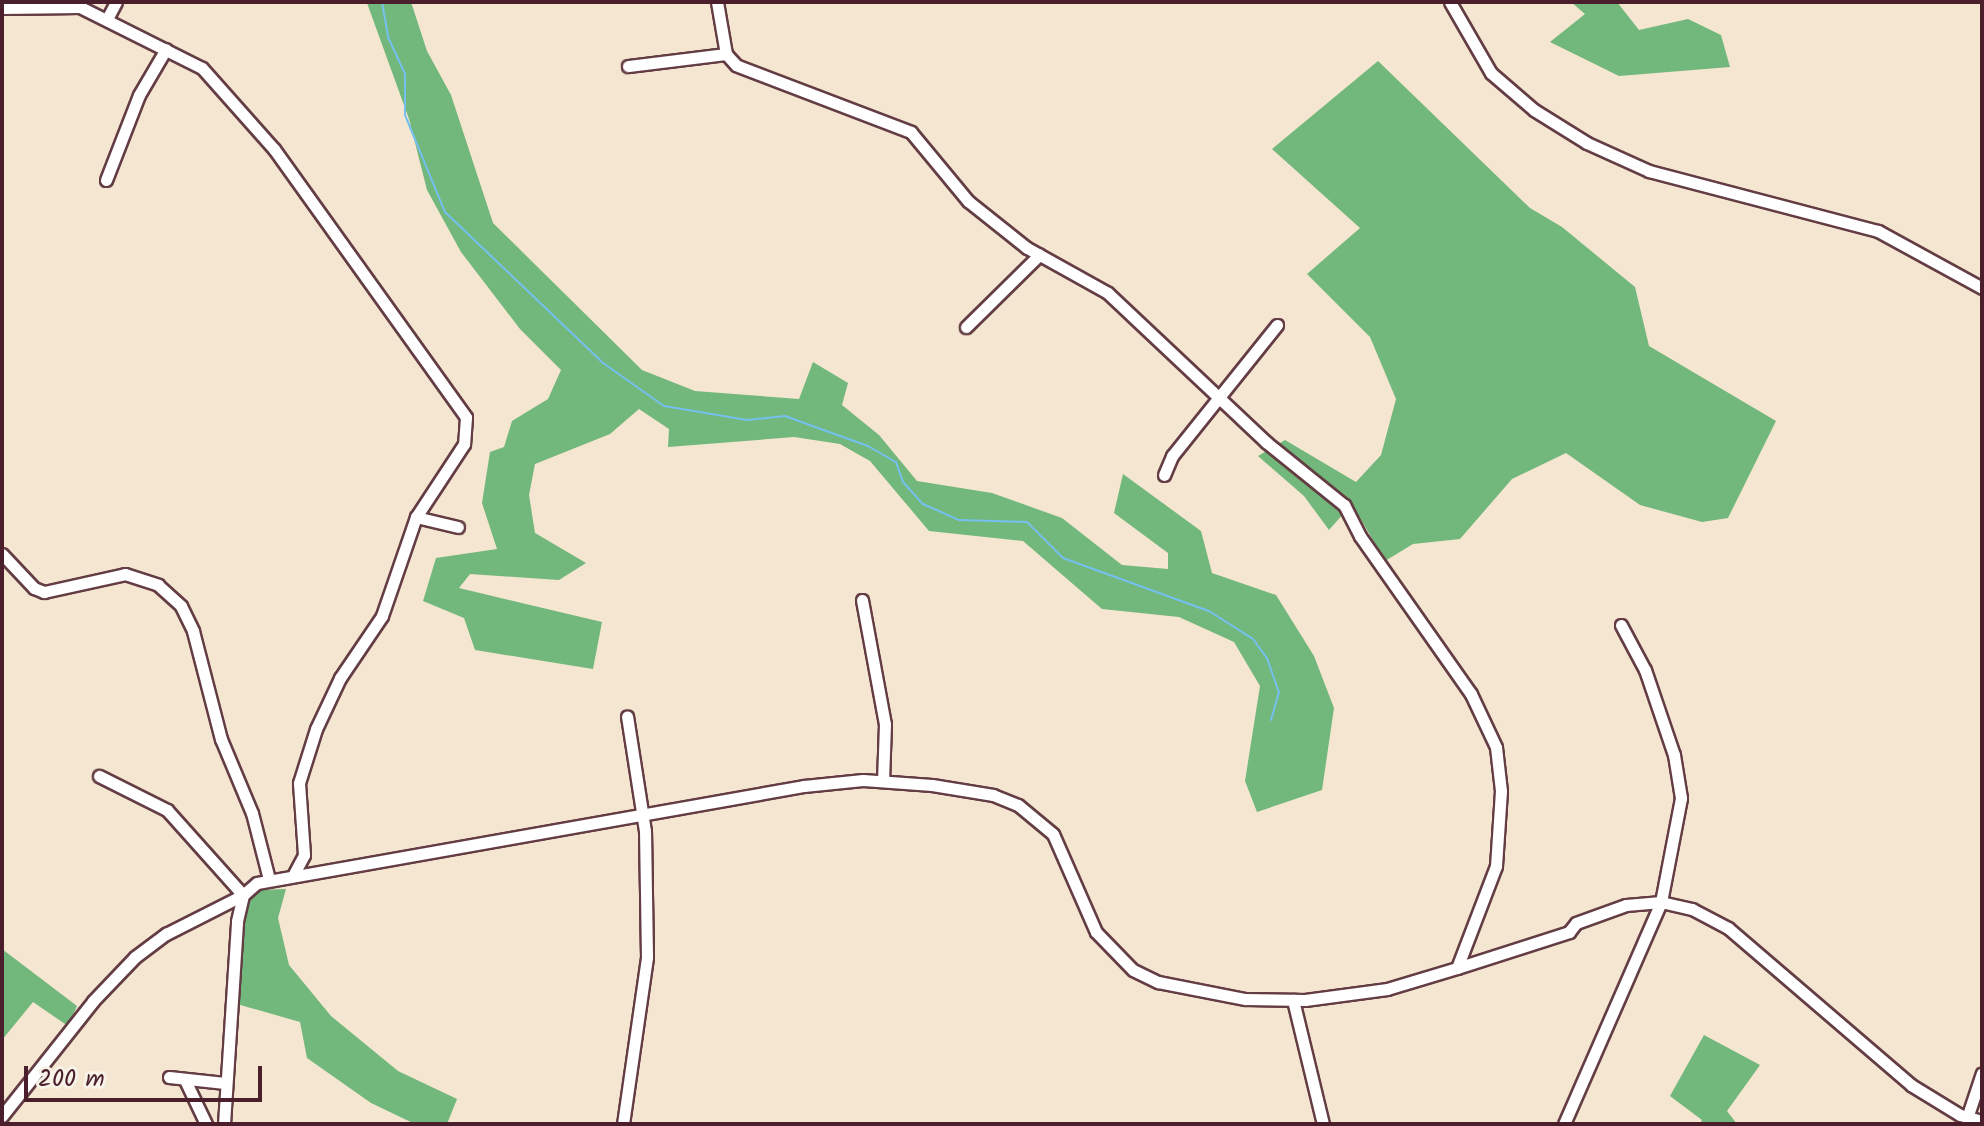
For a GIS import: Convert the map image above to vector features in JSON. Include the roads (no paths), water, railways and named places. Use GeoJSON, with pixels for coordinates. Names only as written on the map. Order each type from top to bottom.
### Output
{"type":"FeatureCollection","features":[{"type":"Feature","properties":{"kind":"street"},"geometry":{"type":"LineString","coordinates":[[107,19],[116,2]]}},
{"type":"Feature","properties":{"kind":"street"},"geometry":{"type":"LineString","coordinates":[[717,2],[726,54]]}},
{"type":"Feature","properties":{"kind":"street"},"geometry":{"type":"LineString","coordinates":[[1450,2],[1491,73],[1534,110],[1579,139],[1649,171],[1878,231],[1982,288]]}},
{"type":"Feature","properties":{"kind":"street"},"geometry":{"type":"LineString","coordinates":[[2,8],[31,4],[92,8],[107,19],[202,68],[255,124],[462,410],[468,425],[464,444],[416,517],[382,616],[340,678],[309,748],[298,797],[304,855],[294,874]]}},
{"type":"Feature","properties":{"kind":"street"},"geometry":{"type":"LineString","coordinates":[[106,180],[139,95],[166,49]]}},
{"type":"Feature","properties":{"kind":"street"},"geometry":{"type":"LineString","coordinates":[[628,66],[726,54],[767,79],[911,132],[956,190],[1039,255],[1096,284],[1288,462],[1337,495],[1471,694],[1490,731],[1501,778],[1496,866],[1457,968]]}},
{"type":"Feature","properties":{"kind":"street"},"geometry":{"type":"LineString","coordinates":[[966,327],[1039,255]]}},
{"type":"Feature","properties":{"kind":"street"},"geometry":{"type":"LineString","coordinates":[[1164,475],[1172,456],[1277,325]]}},
{"type":"Feature","properties":{"kind":"street"},"geometry":{"type":"LineString","coordinates":[[416,517],[458,527]]}},
{"type":"Feature","properties":{"kind":"street"},"geometry":{"type":"LineString","coordinates":[[2,554],[34,588],[44,592],[125,574],[158,585],[181,606],[193,631],[225,750],[252,813],[269,879]]}},
{"type":"Feature","properties":{"kind":"street"},"geometry":{"type":"LineString","coordinates":[[862,600],[885,724],[883,781]]}},
{"type":"Feature","properties":{"kind":"street"},"geometry":{"type":"LineString","coordinates":[[1564,1124],[1661,902],[1681,798],[1674,755],[1645,670],[1621,625]]}},
{"type":"Feature","properties":{"kind":"street"},"geometry":{"type":"LineString","coordinates":[[623,1124],[647,957],[644,817],[627,716]]}},
{"type":"Feature","properties":{"kind":"street"},"geometry":{"type":"LineString","coordinates":[[99,776],[167,810],[243,895]]}},
{"type":"Feature","properties":{"kind":"street"},"geometry":{"type":"LineString","coordinates":[[2,1116],[93,1001],[135,957],[166,934],[269,879],[644,817],[804,786],[883,781],[993,795],[1033,815],[1053,834],[1092,926],[1119,958],[1145,977],[1245,999],[1293,1000],[1387,989],[1569,932],[1576,923],[1609,910],[1661,902],[1722,924],[1890,1068],[1967,1118],[1982,1121]]}},
{"type":"Feature","properties":{"kind":"street"},"geometry":{"type":"LineString","coordinates":[[224,1124],[233,955],[243,895]]}},
{"type":"Feature","properties":{"kind":"street"},"geometry":{"type":"LineString","coordinates":[[1293,1000],[1323,1124]]}},
{"type":"Feature","properties":{"kind":"street"},"geometry":{"type":"LineString","coordinates":[[1967,1118],[1982,1073]]}},
{"type":"Feature","properties":{"kind":"street"},"geometry":{"type":"LineString","coordinates":[[169,1077],[225,1083]]}},
{"type":"Feature","properties":{"kind":"street"},"geometry":{"type":"LineString","coordinates":[[185,1080],[206,1124]]}},
{"type":"Feature","properties":{"kind":"waterway"},"geometry":{"type":"LineString","coordinates":[[382,2],[388,37],[405,74],[405,115],[445,212],[603,363],[664,406],[747,420],[785,416],[868,446],[896,462],[903,482],[923,504],[959,520],[1027,522],[1063,558],[1209,611],[1253,639],[1267,658],[1279,692],[1271,720]]}}]}
